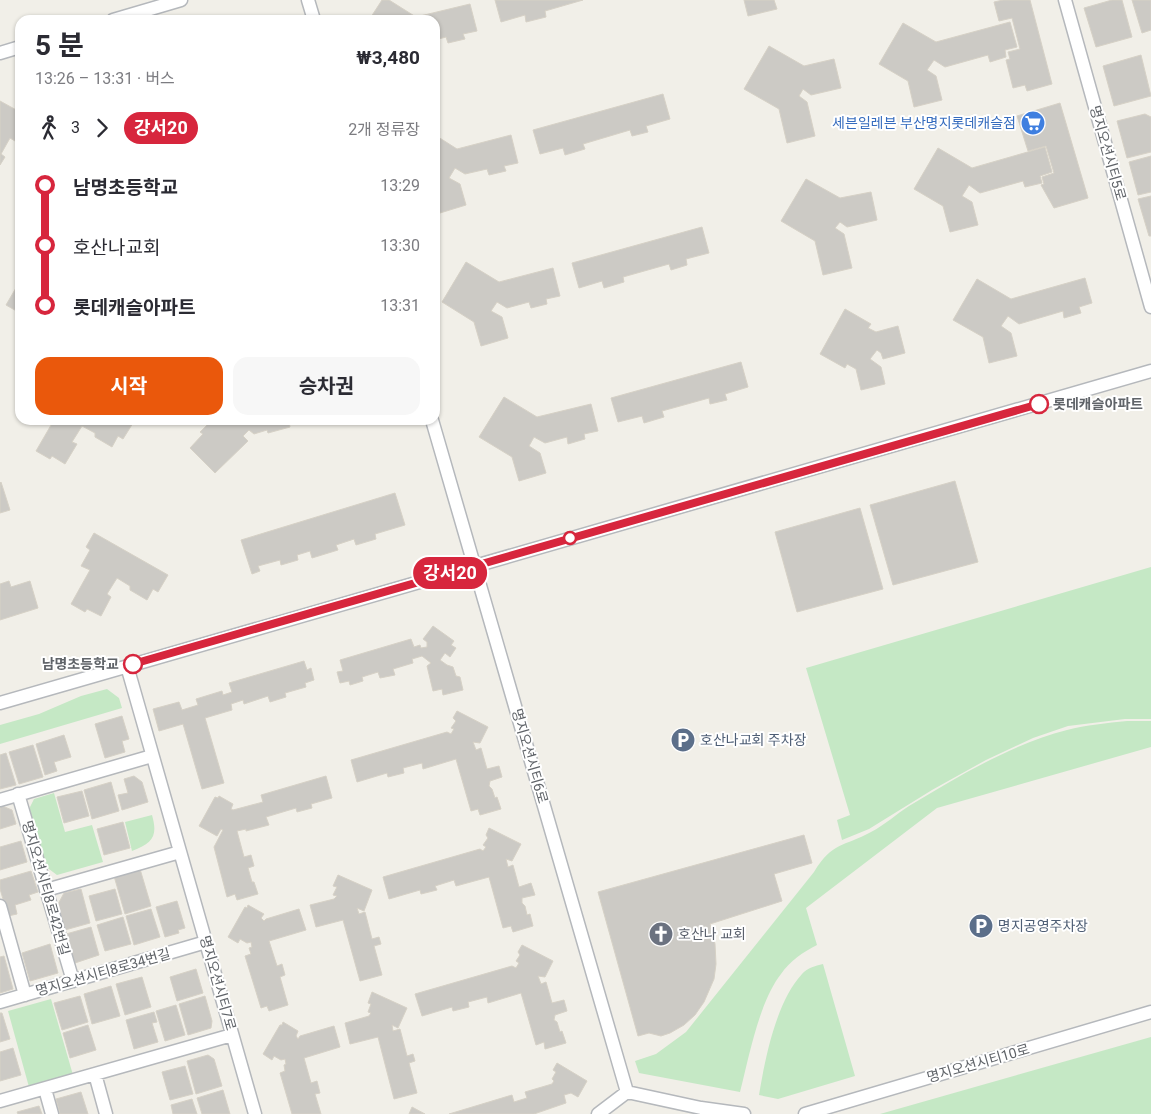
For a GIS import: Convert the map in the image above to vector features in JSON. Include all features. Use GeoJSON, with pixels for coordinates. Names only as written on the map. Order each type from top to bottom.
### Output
{"type":"FeatureCollection","features":[{"type":"Feature","properties":{"kind":"street"},"geometry":{"type":"LineString","coordinates":[[129,15],[181,0]]}},
{"type":"Feature","properties":{"kind":"street"},"geometry":{"type":"LineString","coordinates":[[308,0],[312,15]]}},
{"type":"Feature","properties":{"kind":"street","name":"명지오션시티5로"},"geometry":{"type":"LineString","coordinates":[[1065,0],[1151,307]]}},
{"type":"Feature","properties":{"kind":"street"},"geometry":{"type":"LineString","coordinates":[[0,53],[15,48]]}},
{"type":"Feature","properties":{"kind":"street"},"geometry":{"type":"LineString","coordinates":[[0,703],[1151,371]]}},
{"type":"Feature","properties":{"kind":"street","name":"명지오션시티6로"},"geometry":{"type":"LineString","coordinates":[[433,425],[627,1092]]}},
{"type":"Feature","properties":{"kind":"street","name":"명지오션시티7로"},"geometry":{"type":"LineString","coordinates":[[127,666],[255,1114]]}},
{"type":"Feature","properties":{"kind":"street"},"geometry":{"type":"LineString","coordinates":[[0,800],[152,756]]}},
{"type":"Feature","properties":{"kind":"street","name":"명지오션시티8로42번길"},"geometry":{"type":"LineString","coordinates":[[18,794],[73,981]]}},
{"type":"Feature","properties":{"kind":"street"},"geometry":{"type":"LineString","coordinates":[[46,890],[180,852]]}},
{"type":"Feature","properties":{"kind":"street"},"geometry":{"type":"LineString","coordinates":[[0,906],[25,994]]}},
{"type":"Feature","properties":{"kind":"street","name":"명지오션시티8로34번길"},"geometry":{"type":"LineString","coordinates":[[0,1002],[206,942]]}},
{"type":"Feature","properties":{"kind":"street","name":"명지오션시티10로"},"geometry":{"type":"LineString","coordinates":[[805,1114],[1151,1012]]}},
{"type":"Feature","properties":{"kind":"street"},"geometry":{"type":"LineString","coordinates":[[0,1101],[232,1035]]}},
{"type":"Feature","properties":{"kind":"street"},"geometry":{"type":"LineString","coordinates":[[95,1074],[106,1114]]}},
{"type":"Feature","properties":{"kind":"street"},"geometry":{"type":"LineString","coordinates":[[45,1089],[52,1114]]}},
{"type":"Feature","properties":{"kind":"street"},"geometry":{"type":"LineString","coordinates":[[598,1114],[627,1092],[701,1108],[744,1114]]}},
{"type":"Feature","properties":{"kind":"green space"},"geometry":{"type":"Polygon","coordinates":[[[1151,567],[1151,719],[1125,719],[1068,726],[1033,738],[986,760],[932,790],[869,829],[842,840],[837,820],[850,815],[806,668],[1151,567]]]}},
{"type":"Feature","properties":{"kind":"green space"},"geometry":{"type":"Polygon","coordinates":[[[107,689],[119,698],[122,708],[0,744],[0,725],[39,714],[81,696],[107,689]]]}},
{"type":"Feature","properties":{"kind":"green space"},"geometry":{"type":"Polygon","coordinates":[[[1127,721],[1151,721],[1151,747],[937,808],[806,908],[817,945],[793,961],[773,986],[756,1030],[740,1092],[639,1073],[635,1061],[656,1054],[686,1032],[821,862],[833,850],[862,837],[927,795],[985,762],[1005,753],[1046,736],[1067,730],[1089,725],[1127,721]]]}},
{"type":"Feature","properties":{"kind":"green space"},"geometry":{"type":"Polygon","coordinates":[[[54,793],[65,832],[92,825],[103,862],[57,875],[45,866],[28,811],[34,799],[54,793]]]}},
{"type":"Feature","properties":{"kind":"green space"},"geometry":{"type":"Polygon","coordinates":[[[152,815],[154,834],[152,838],[145,845],[132,851],[125,822],[152,815]]]}},
{"type":"Feature","properties":{"kind":"green space"},"geometry":{"type":"Polygon","coordinates":[[[823,964],[855,1076],[778,1099],[759,1095],[768,1048],[785,1000],[804,972],[811,967],[823,964]]]}},
{"type":"Feature","properties":{"kind":"green space"},"geometry":{"type":"Polygon","coordinates":[[[51,999],[73,1075],[29,1087],[8,1011],[51,999]]]}},
{"type":"Feature","properties":{"kind":"green space"},"geometry":{"type":"Polygon","coordinates":[[[1151,1037],[1151,1114],[880,1114],[1151,1037]]]}},
{"type":"Feature","properties":{"kind":"building"},"geometry":{"type":"Polygon","coordinates":[[[382,0],[389,0],[413,15],[372,15],[382,0]]]}},
{"type":"Feature","properties":{"kind":"building"},"geometry":{"type":"Polygon","coordinates":[[[495,0],[583,0],[545,11],[546,17],[526,22],[525,15],[501,22],[495,0]]]}},
{"type":"Feature","properties":{"kind":"building"},"geometry":{"type":"Polygon","coordinates":[[[744,0],[774,0],[777,9],[748,16],[744,0]]]}},
{"type":"Feature","properties":{"kind":"building"},"geometry":{"type":"Polygon","coordinates":[[[1030,0],[1052,84],[1027,91],[1025,85],[1013,88],[1006,60],[1010,59],[1008,52],[1020,49],[1012,18],[999,21],[994,2],[1030,0]]]}},
{"type":"Feature","properties":{"kind":"building"},"geometry":{"type":"Polygon","coordinates":[[[1112,0],[1122,0],[1132,37],[1096,47],[1084,8],[1112,0]]]}},
{"type":"Feature","properties":{"kind":"building"},"geometry":{"type":"Polygon","coordinates":[[[1132,0],[1151,0],[1151,30],[1142,33],[1132,0]]]}},
{"type":"Feature","properties":{"kind":"building"},"geometry":{"type":"Polygon","coordinates":[[[470,4],[477,31],[463,34],[465,39],[448,43],[446,37],[440,39],[440,15],[424,15],[470,4]]]}},
{"type":"Feature","properties":{"kind":"building"},"geometry":{"type":"Polygon","coordinates":[[[1010,22],[1017,47],[1005,50],[1006,57],[990,62],[988,55],[945,67],[934,60],[927,70],[936,76],[942,100],[914,107],[908,81],[879,64],[903,23],[936,42],[1010,22]]]}},
{"type":"Feature","properties":{"kind":"building"},"geometry":{"type":"Polygon","coordinates":[[[769,46],[804,66],[834,59],[841,88],[811,95],[803,89],[799,96],[807,102],[815,136],[787,143],[779,109],[744,89],[769,46]]]}},
{"type":"Feature","properties":{"kind":"building"},"geometry":{"type":"Polygon","coordinates":[[[1141,55],[1151,96],[1114,106],[1103,66],[1141,55]]]}},
{"type":"Feature","properties":{"kind":"building"},"geometry":{"type":"Polygon","coordinates":[[[663,94],[670,119],[646,126],[648,132],[632,136],[630,130],[583,144],[585,149],[565,155],[563,148],[540,154],[533,130],[663,94]]]}},
{"type":"Feature","properties":{"kind":"building"},"geometry":{"type":"Polygon","coordinates":[[[0,101],[15,109],[15,141],[10,138],[1,154],[5,157],[0,165],[0,101]]]}},
{"type":"Feature","properties":{"kind":"building"},"geometry":{"type":"Polygon","coordinates":[[[1060,103],[1088,198],[1054,208],[1041,185],[1044,184],[1042,177],[1054,173],[1046,146],[1028,151],[1017,116],[1060,103]]]}},
{"type":"Feature","properties":{"kind":"building"},"geometry":{"type":"Polygon","coordinates":[[[1145,114],[1151,117],[1151,152],[1127,158],[1117,121],[1145,114]]]}},
{"type":"Feature","properties":{"kind":"building"},"geometry":{"type":"Polygon","coordinates":[[[511,135],[518,163],[504,166],[506,171],[489,175],[487,169],[465,174],[455,168],[449,178],[460,184],[466,205],[440,213],[440,138],[457,149],[511,135]]]}},
{"type":"Feature","properties":{"kind":"building"},"geometry":{"type":"Polygon","coordinates":[[[1045,147],[1052,172],[1040,176],[1042,183],[1025,187],[1023,181],[980,193],[969,185],[962,196],[972,202],[978,225],[950,232],[943,206],[914,189],[938,148],[972,168],[1045,147]]]}},
{"type":"Feature","properties":{"kind":"building"},"geometry":{"type":"Polygon","coordinates":[[[1151,156],[1151,192],[1138,195],[1129,162],[1151,156]]]}},
{"type":"Feature","properties":{"kind":"building"},"geometry":{"type":"Polygon","coordinates":[[[806,179],[840,198],[871,192],[877,220],[847,227],[840,222],[835,228],[844,234],[852,268],[823,275],[815,241],[781,221],[806,179]]]}},
{"type":"Feature","properties":{"kind":"building"},"geometry":{"type":"Polygon","coordinates":[[[1151,196],[1151,236],[1149,236],[1138,199],[1151,196]]]}},
{"type":"Feature","properties":{"kind":"building"},"geometry":{"type":"Polygon","coordinates":[[[702,227],[709,253],[686,259],[687,265],[671,270],[669,264],[623,277],[624,282],[604,288],[602,281],[579,288],[572,263],[702,227]]]}},
{"type":"Feature","properties":{"kind":"building"},"geometry":{"type":"Polygon","coordinates":[[[466,262],[499,282],[553,268],[560,296],[546,299],[547,304],[531,308],[529,302],[507,308],[497,302],[491,311],[502,317],[508,338],[481,346],[474,322],[442,302],[466,262]]]}},
{"type":"Feature","properties":{"kind":"building"},"geometry":{"type":"Polygon","coordinates":[[[1085,278],[1092,303],[1079,307],[1081,313],[1064,318],[1063,311],[1019,324],[1008,316],[1001,326],[1011,333],[1017,356],[989,363],[983,337],[953,320],[977,279],[1011,299],[1085,278]]]}},
{"type":"Feature","properties":{"kind":"building"},"geometry":{"type":"Polygon","coordinates":[[[15,290],[15,310],[6,305],[15,290]]]}},
{"type":"Feature","properties":{"kind":"building"},"geometry":{"type":"Polygon","coordinates":[[[845,309],[871,324],[868,328],[876,332],[898,326],[905,353],[883,359],[881,353],[877,350],[870,359],[881,367],[885,384],[861,390],[856,369],[847,364],[845,368],[820,354],[845,309]]]}},
{"type":"Feature","properties":{"kind":"building"},"geometry":{"type":"Polygon","coordinates":[[[741,362],[748,387],[725,394],[727,400],[710,404],[709,398],[662,411],[664,417],[644,423],[642,416],[618,422],[611,398],[741,362]]]}},
{"type":"Feature","properties":{"kind":"building"},"geometry":{"type":"Polygon","coordinates":[[[504,397],[537,417],[591,404],[598,431],[584,434],[585,439],[568,444],[567,437],[545,443],[534,437],[529,446],[540,453],[546,473],[519,481],[512,457],[479,437],[504,397]]]}},
{"type":"Feature","properties":{"kind":"building"},"geometry":{"type":"Polygon","coordinates":[[[51,425],[132,425],[123,439],[118,436],[112,447],[95,437],[95,433],[82,426],[72,442],[77,444],[65,464],[52,456],[50,459],[36,451],[51,425]]]}},
{"type":"Feature","properties":{"kind":"building"},"geometry":{"type":"Polygon","coordinates":[[[207,425],[290,425],[290,427],[268,433],[267,430],[254,434],[249,430],[243,436],[248,441],[215,473],[190,448],[203,434],[200,432],[207,425]]]}},
{"type":"Feature","properties":{"kind":"building"},"geometry":{"type":"Polygon","coordinates":[[[955,481],[978,562],[893,585],[870,505],[955,481]]]}},
{"type":"Feature","properties":{"kind":"building"},"geometry":{"type":"Polygon","coordinates":[[[0,483],[10,510],[0,513],[0,483]]]}},
{"type":"Feature","properties":{"kind":"building"},"geometry":{"type":"Polygon","coordinates":[[[395,493],[405,525],[375,534],[376,539],[356,545],[354,539],[336,545],[338,550],[312,558],[310,551],[297,555],[298,560],[281,565],[280,560],[258,566],[260,571],[252,574],[241,540],[395,493]]]}},
{"type":"Feature","properties":{"kind":"building"},"geometry":{"type":"Polygon","coordinates":[[[860,508],[883,589],[797,612],[775,532],[860,508]]]}},
{"type":"Feature","properties":{"kind":"building"},"geometry":{"type":"Polygon","coordinates":[[[94,533],[168,575],[158,592],[153,589],[147,600],[130,590],[130,586],[117,578],[107,594],[111,597],[101,616],[87,609],[85,612],[71,604],[90,570],[81,566],[90,550],[86,547],[94,533]]]}},
{"type":"Feature","properties":{"kind":"building"},"geometry":{"type":"Polygon","coordinates":[[[9,581],[11,587],[30,581],[38,608],[0,620],[0,584],[9,581]]]}},
{"type":"Feature","properties":{"kind":"building"},"geometry":{"type":"Polygon","coordinates":[[[433,626],[454,641],[451,645],[456,648],[450,657],[445,653],[440,660],[453,667],[456,676],[460,677],[463,690],[443,695],[442,689],[433,691],[427,666],[431,663],[422,656],[412,659],[413,663],[393,669],[395,675],[380,678],[378,672],[362,677],[363,681],[350,685],[349,681],[340,683],[337,672],[343,671],[340,660],[411,639],[414,647],[420,645],[421,648],[427,647],[427,642],[423,639],[433,626]]]}},
{"type":"Feature","properties":{"kind":"building"},"geometry":{"type":"Polygon","coordinates":[[[304,661],[307,670],[311,668],[314,680],[305,683],[306,687],[285,693],[286,697],[270,702],[268,696],[244,704],[243,700],[231,704],[232,710],[205,718],[224,783],[202,789],[183,724],[159,731],[153,709],[179,702],[182,710],[198,705],[196,699],[222,691],[223,695],[232,692],[229,683],[304,661]]]}},
{"type":"Feature","properties":{"kind":"building"},"geometry":{"type":"Polygon","coordinates":[[[457,711],[488,727],[480,743],[473,742],[476,750],[481,748],[487,769],[499,766],[502,777],[490,781],[489,786],[495,798],[497,797],[501,809],[480,815],[478,809],[471,811],[456,759],[423,769],[422,763],[403,768],[404,773],[388,777],[387,773],[357,782],[351,760],[447,732],[451,734],[454,729],[451,728],[456,721],[453,718],[457,711]]]}},
{"type":"Feature","properties":{"kind":"building"},"geometry":{"type":"Polygon","coordinates":[[[122,716],[129,739],[122,741],[125,752],[105,758],[95,724],[122,716]]]}},
{"type":"Feature","properties":{"kind":"building"},"geometry":{"type":"Polygon","coordinates":[[[64,735],[71,757],[54,762],[57,771],[45,775],[36,744],[64,735]]]}},
{"type":"Feature","properties":{"kind":"building"},"geometry":{"type":"Polygon","coordinates":[[[33,745],[43,777],[19,784],[9,752],[33,745]]]}},
{"type":"Feature","properties":{"kind":"building"},"geometry":{"type":"Polygon","coordinates":[[[6,753],[16,785],[0,789],[0,755],[6,753]]]}},
{"type":"Feature","properties":{"kind":"building"},"geometry":{"type":"Polygon","coordinates":[[[134,776],[142,782],[148,802],[122,810],[118,795],[128,793],[124,779],[134,776]]]}},
{"type":"Feature","properties":{"kind":"building"},"geometry":{"type":"Polygon","coordinates":[[[326,776],[332,798],[311,804],[312,808],[297,812],[296,808],[266,817],[269,825],[246,831],[246,829],[237,831],[244,857],[251,855],[254,866],[248,868],[258,894],[237,900],[235,894],[227,897],[214,847],[223,830],[221,829],[217,836],[199,826],[215,797],[218,798],[219,796],[233,804],[231,809],[233,810],[263,802],[261,795],[326,776]]]}},
{"type":"Feature","properties":{"kind":"building"},"geometry":{"type":"Polygon","coordinates":[[[111,782],[119,811],[92,819],[84,790],[111,782]]]}},
{"type":"Feature","properties":{"kind":"building"},"geometry":{"type":"Polygon","coordinates":[[[82,791],[89,816],[64,823],[57,797],[82,791]]]}},
{"type":"Feature","properties":{"kind":"building"},"geometry":{"type":"Polygon","coordinates":[[[0,805],[12,810],[16,824],[0,829],[0,805]]]}},
{"type":"Feature","properties":{"kind":"building"},"geometry":{"type":"Polygon","coordinates":[[[123,822],[130,848],[104,855],[97,829],[123,822]]]}},
{"type":"Feature","properties":{"kind":"building"},"geometry":{"type":"Polygon","coordinates":[[[489,828],[521,844],[512,861],[506,859],[508,867],[513,865],[519,887],[531,883],[535,895],[522,898],[522,903],[525,906],[527,915],[530,914],[533,926],[513,932],[511,926],[503,928],[489,877],[456,886],[454,880],[435,886],[437,890],[421,894],[420,890],[389,899],[383,877],[480,849],[483,851],[486,847],[483,845],[488,838],[486,835],[489,828]]]}},
{"type":"Feature","properties":{"kind":"building","name":"호산나 교회"},"geometry":{"type":"Polygon","coordinates":[[[804,835],[812,863],[774,874],[782,901],[710,924],[715,944],[716,964],[714,979],[704,1002],[695,1015],[684,1025],[670,1033],[661,1036],[649,1033],[638,1036],[598,892],[804,835]]]}},
{"type":"Feature","properties":{"kind":"building"},"geometry":{"type":"Polygon","coordinates":[[[21,841],[27,862],[0,870],[0,847],[21,841]]]}},
{"type":"Feature","properties":{"kind":"building"},"geometry":{"type":"Polygon","coordinates":[[[140,869],[151,906],[125,914],[114,876],[140,869]]]}},
{"type":"Feature","properties":{"kind":"building"},"geometry":{"type":"Polygon","coordinates":[[[31,871],[38,892],[29,895],[31,900],[15,905],[17,914],[8,916],[0,889],[0,880],[31,871]]]}},
{"type":"Feature","properties":{"kind":"building"},"geometry":{"type":"Polygon","coordinates":[[[338,875],[372,890],[364,911],[357,908],[359,914],[365,912],[372,939],[379,937],[381,944],[374,946],[382,975],[360,981],[343,920],[316,927],[310,905],[334,899],[337,896],[333,895],[337,887],[333,886],[338,875]]]}},
{"type":"Feature","properties":{"kind":"building"},"geometry":{"type":"Polygon","coordinates":[[[81,889],[90,923],[65,930],[57,906],[64,893],[81,889]]]}},
{"type":"Feature","properties":{"kind":"building"},"geometry":{"type":"Polygon","coordinates":[[[115,889],[122,914],[96,921],[89,896],[115,889]]]}},
{"type":"Feature","properties":{"kind":"building"},"geometry":{"type":"Polygon","coordinates":[[[177,901],[185,928],[178,930],[179,933],[165,937],[156,907],[177,901]]]}},
{"type":"Feature","properties":{"kind":"building"},"geometry":{"type":"Polygon","coordinates":[[[248,905],[264,914],[261,918],[264,921],[299,909],[306,930],[269,941],[277,966],[282,964],[285,975],[280,977],[288,1005],[269,1011],[267,1006],[261,1008],[245,956],[251,954],[249,948],[252,947],[251,942],[247,943],[240,939],[238,943],[228,937],[248,905]]]}},
{"type":"Feature","properties":{"kind":"building"},"geometry":{"type":"Polygon","coordinates":[[[151,909],[160,937],[134,945],[126,916],[151,909]]]}},
{"type":"Feature","properties":{"kind":"building"},"geometry":{"type":"Polygon","coordinates":[[[123,917],[131,944],[105,951],[97,925],[123,917]]]}},
{"type":"Feature","properties":{"kind":"building"},"geometry":{"type":"Polygon","coordinates":[[[91,927],[99,955],[75,963],[66,934],[91,927]]]}},
{"type":"Feature","properties":{"kind":"building"},"geometry":{"type":"Polygon","coordinates":[[[50,944],[58,973],[30,981],[22,953],[50,944]]]}},
{"type":"Feature","properties":{"kind":"building"},"geometry":{"type":"Polygon","coordinates":[[[522,945],[553,961],[545,977],[538,976],[541,984],[546,982],[552,1003],[564,1000],[567,1011],[555,1015],[554,1020],[557,1022],[560,1032],[562,1031],[566,1043],[545,1049],[544,1042],[536,1045],[521,993],[488,1003],[487,997],[468,1002],[469,1007],[453,1011],[452,1007],[422,1016],[415,994],[512,966],[516,968],[519,963],[516,961],[520,955],[518,952],[522,945]]]}},
{"type":"Feature","properties":{"kind":"building"},"geometry":{"type":"Polygon","coordinates":[[[4,956],[13,989],[0,993],[0,957],[4,956]]]}},
{"type":"Feature","properties":{"kind":"building"},"geometry":{"type":"Polygon","coordinates":[[[196,969],[203,993],[177,1001],[170,977],[196,969]]]}},
{"type":"Feature","properties":{"kind":"building"},"geometry":{"type":"Polygon","coordinates":[[[142,977],[151,1007],[125,1015],[116,984],[142,977]]]}},
{"type":"Feature","properties":{"kind":"building"},"geometry":{"type":"Polygon","coordinates":[[[111,986],[120,1016],[92,1024],[84,994],[111,986]]]}},
{"type":"Feature","properties":{"kind":"building"},"geometry":{"type":"Polygon","coordinates":[[[372,992],[407,1008],[398,1028],[392,1025],[393,1031],[400,1029],[407,1056],[413,1054],[415,1061],[409,1063],[417,1093],[394,1099],[378,1037],[350,1044],[345,1023],[369,1016],[371,1013],[368,1012],[371,1004],[368,1003],[372,992]]]}},
{"type":"Feature","properties":{"kind":"building"},"geometry":{"type":"Polygon","coordinates":[[[80,996],[88,1022],[62,1030],[54,1003],[80,996]]]}},
{"type":"Feature","properties":{"kind":"building"},"geometry":{"type":"Polygon","coordinates":[[[205,996],[212,1021],[211,1028],[188,1035],[179,1004],[205,996]]]}},
{"type":"Feature","properties":{"kind":"building"},"geometry":{"type":"Polygon","coordinates":[[[176,1005],[185,1035],[165,1041],[156,1011],[176,1005]]]}},
{"type":"Feature","properties":{"kind":"building"},"geometry":{"type":"Polygon","coordinates":[[[154,1012],[157,1022],[152,1023],[158,1042],[134,1049],[126,1020],[154,1012]]]}},
{"type":"Feature","properties":{"kind":"building"},"geometry":{"type":"Polygon","coordinates":[[[0,1013],[2,1013],[10,1039],[0,1042],[0,1013]]]}},
{"type":"Feature","properties":{"kind":"building"},"geometry":{"type":"Polygon","coordinates":[[[283,1022],[298,1031],[296,1036],[298,1039],[300,1036],[334,1026],[340,1047],[304,1058],[311,1083],[317,1081],[320,1093],[315,1094],[321,1114],[292,1114],[280,1073],[285,1071],[285,1059],[281,1060],[274,1056],[272,1060],[263,1054],[283,1022]]]}},
{"type":"Feature","properties":{"kind":"building"},"geometry":{"type":"Polygon","coordinates":[[[88,1025],[96,1050],[70,1058],[63,1033],[88,1025]]]}},
{"type":"Feature","properties":{"kind":"building"},"geometry":{"type":"Polygon","coordinates":[[[13,1048],[21,1075],[0,1081],[0,1052],[13,1048]]]}},
{"type":"Feature","properties":{"kind":"building"},"geometry":{"type":"Polygon","coordinates":[[[208,1055],[214,1059],[222,1086],[196,1094],[187,1061],[208,1055]]]}},
{"type":"Feature","properties":{"kind":"building"},"geometry":{"type":"Polygon","coordinates":[[[557,1063],[587,1081],[578,1097],[571,1093],[564,1095],[566,1103],[534,1114],[449,1114],[512,1095],[514,1102],[527,1098],[525,1092],[552,1084],[554,1081],[552,1079],[556,1072],[553,1070],[557,1063]]]}},
{"type":"Feature","properties":{"kind":"building"},"geometry":{"type":"Polygon","coordinates":[[[185,1066],[193,1094],[170,1100],[162,1072],[185,1066]]]}},
{"type":"Feature","properties":{"kind":"building"},"geometry":{"type":"Polygon","coordinates":[[[223,1090],[230,1114],[202,1114],[197,1098],[223,1090]]]}},
{"type":"Feature","properties":{"kind":"building"},"geometry":{"type":"Polygon","coordinates":[[[81,1092],[88,1114],[60,1114],[56,1099],[81,1092]]]}},
{"type":"Feature","properties":{"kind":"building"},"geometry":{"type":"Polygon","coordinates":[[[192,1099],[197,1114],[173,1114],[171,1105],[192,1099]]]}},
{"type":"Feature","properties":{"kind":"building"},"geometry":{"type":"Polygon","coordinates":[[[39,1106],[42,1114],[18,1114],[17,1112],[39,1106]]]}},
{"type":"Feature","properties":{"kind":"building"},"geometry":{"type":"Polygon","coordinates":[[[412,1107],[425,1114],[409,1114],[412,1107]]]}},
{"type":"Feature","properties":{"kind":"bus line","name":"강서20"},"geometry":{"type":"LineString","coordinates":[[133,664],[1039,404]]}},
{"type":"Feature","properties":{"kind":"place","name":"세븐일레븐 부산명지롯데캐슬점"},"geometry":{"type":"Point","coordinates":[1033,123]}},
{"type":"Feature","properties":{"kind":"place","name":"롯데캐슬아파트"},"geometry":{"type":"Point","coordinates":[1039,404]}},
{"type":"Feature","properties":{"kind":"place","name":"남명초등학교"},"geometry":{"type":"Point","coordinates":[133,664]}},
{"type":"Feature","properties":{"kind":"place","name":"호산나교회 주차장"},"geometry":{"type":"Point","coordinates":[683,740]}},
{"type":"Feature","properties":{"kind":"place","name":"명지공영주차장"},"geometry":{"type":"Point","coordinates":[981,926]}},
{"type":"Feature","properties":{"kind":"place","name":"호산나 교회"},"geometry":{"type":"Point","coordinates":[661,934]}}]}
